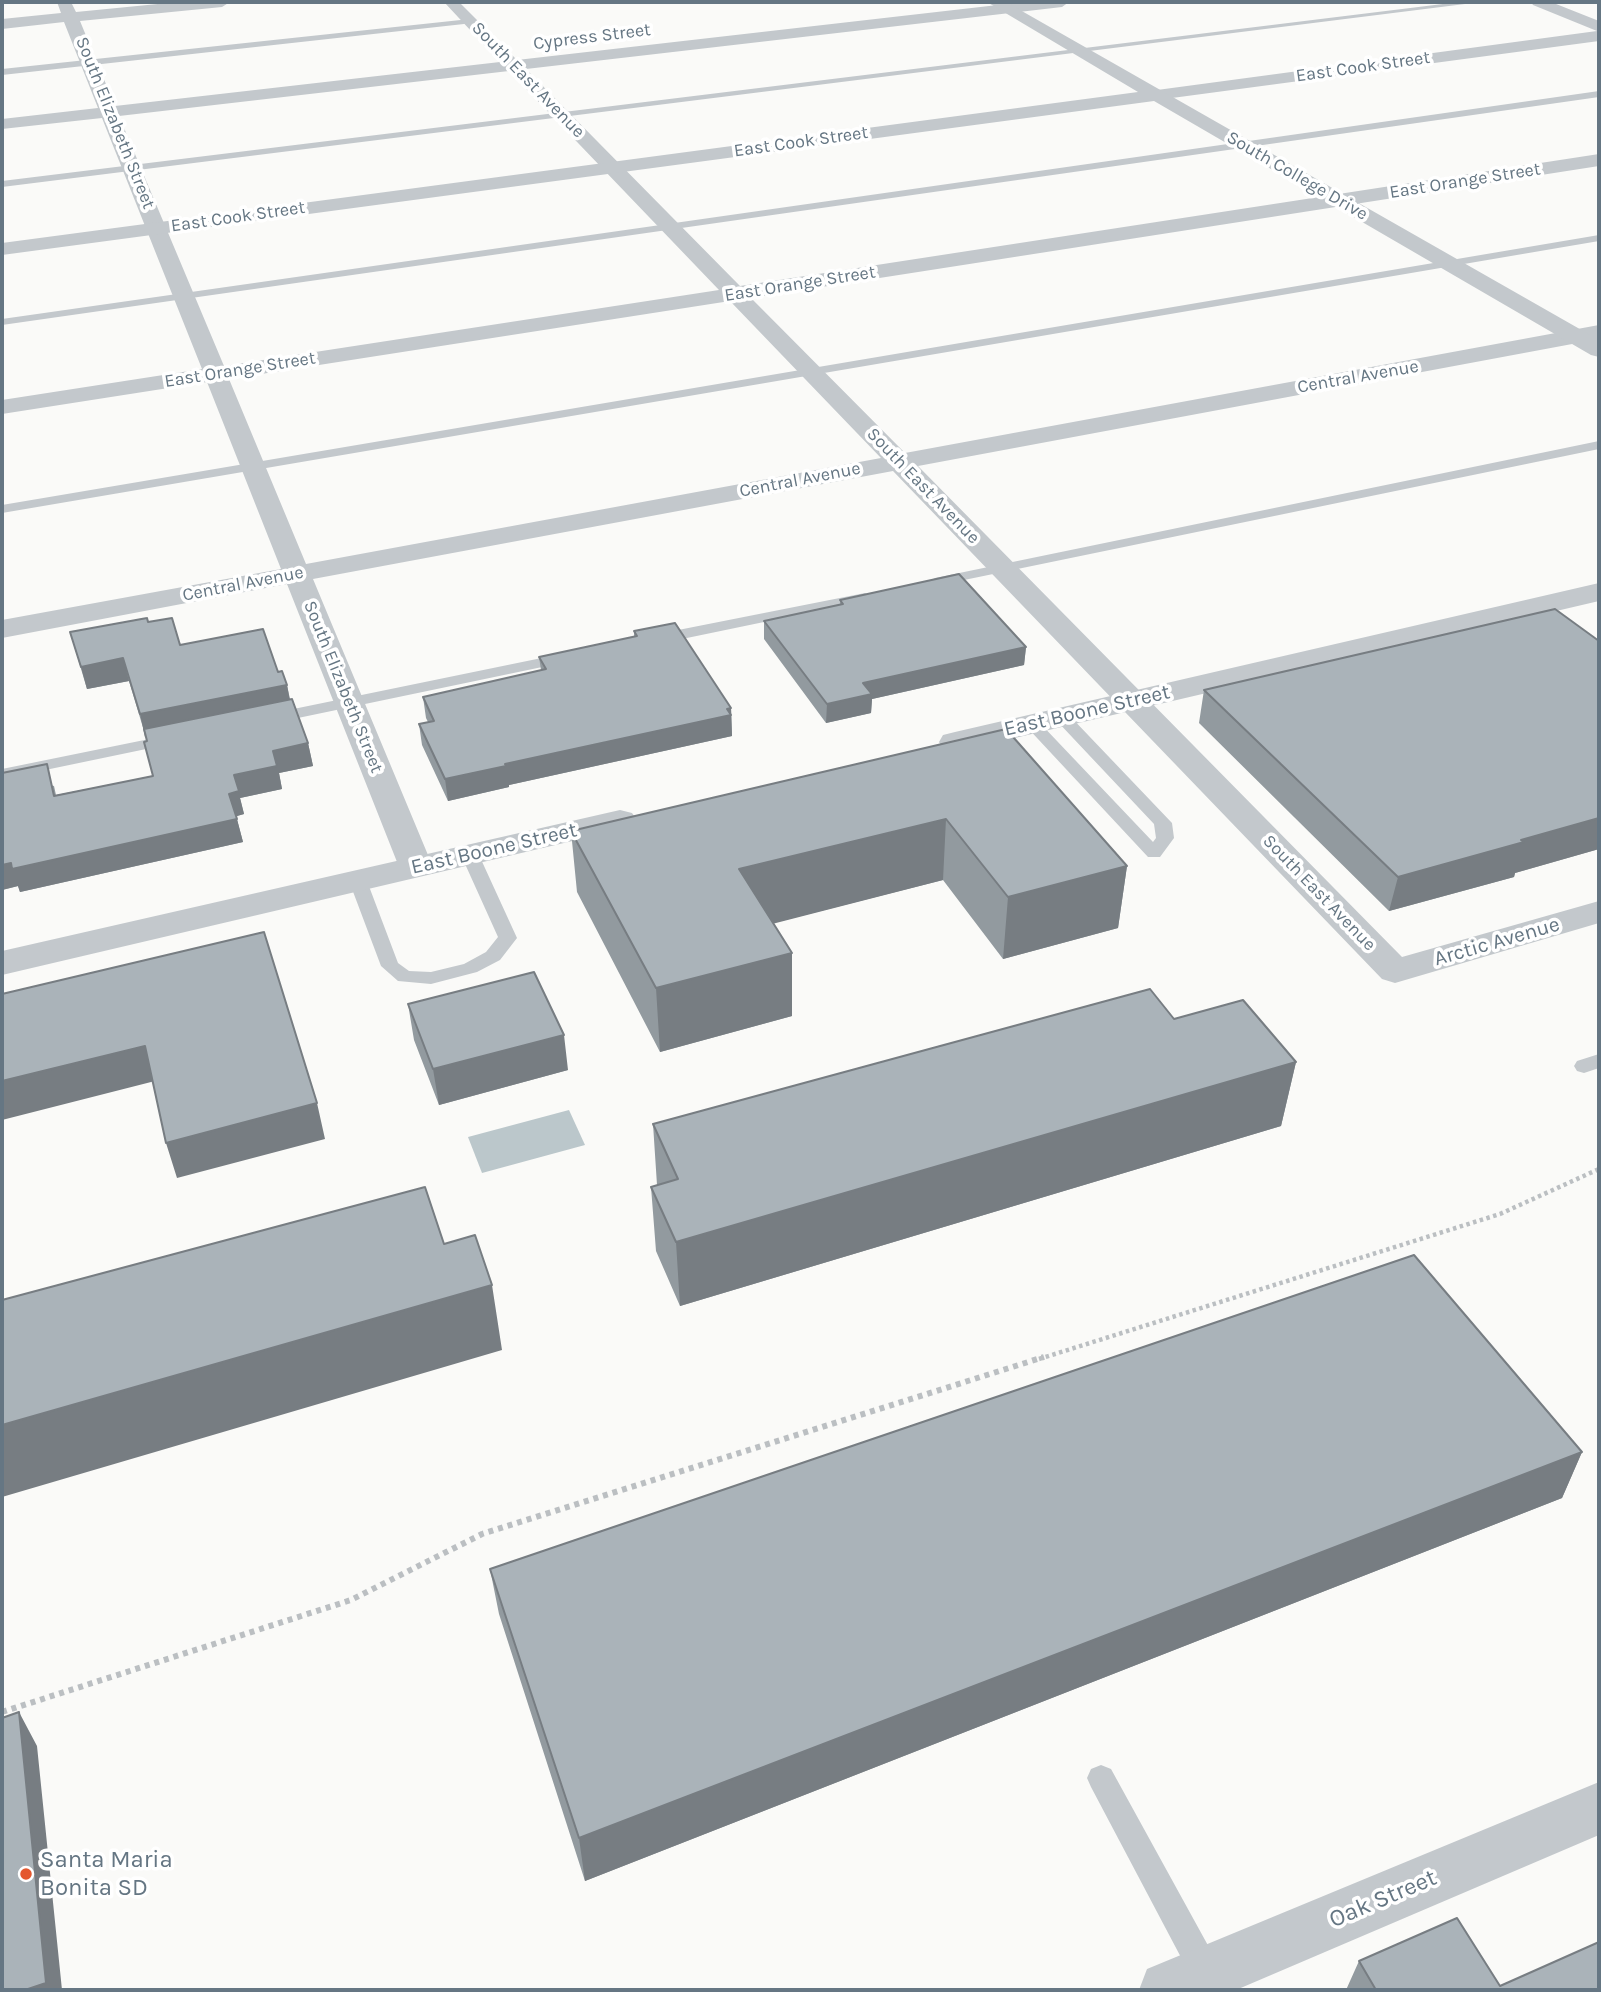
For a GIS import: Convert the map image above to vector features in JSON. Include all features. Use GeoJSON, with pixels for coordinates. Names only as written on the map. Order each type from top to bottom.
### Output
{"type":"FeatureCollection","features":[{"type":"Feature","properties":{"kind":"street"},"geometry":{"type":"LineString","coordinates":[[2,24],[68,9],[222,2]]}},
{"type":"Feature","properties":{"kind":"street","name":"South East Avenue"},"geometry":{"type":"LineString","coordinates":[[452,2],[1395,971]]}},
{"type":"Feature","properties":{"kind":"street","name":"Cypress Street"},"geometry":{"type":"LineString","coordinates":[[2,124],[1001,5],[1062,2]]}},
{"type":"Feature","properties":{"kind":"street"},"geometry":{"type":"LineString","coordinates":[[1538,2],[1599,27]]}},
{"type":"Feature","properties":{"kind":"street","name":"South College Drive"},"geometry":{"type":"LineString","coordinates":[[1001,5],[1450,264],[1588,335],[1599,350]]}},
{"type":"Feature","properties":{"kind":"street","name":"South Elizabeth Street"},"geometry":{"type":"LineString","coordinates":[[68,9],[416,867]]}},
{"type":"Feature","properties":{"kind":"street","name":"East Cook Street"},"geometry":{"type":"LineString","coordinates":[[2,249],[1599,36]]}},
{"type":"Feature","properties":{"kind":"street","name":"East Orange Street"},"geometry":{"type":"LineString","coordinates":[[2,407],[1599,160]]}},
{"type":"Feature","properties":{"kind":"street","name":"Central Avenue"},"geometry":{"type":"LineString","coordinates":[[2,629],[1588,335]]}},
{"type":"Feature","properties":{"kind":"street","name":"East Boone Street"},"geometry":{"type":"LineString","coordinates":[[925,749],[1599,593]]}},
{"type":"Feature","properties":{"kind":"street","name":"East Boone Street"},"geometry":{"type":"LineString","coordinates":[[2,962],[644,814]]}},
{"type":"Feature","properties":{"kind":"street","name":"Arctic Avenue"},"geometry":{"type":"LineString","coordinates":[[1395,971],[1599,912]]}},
{"type":"Feature","properties":{"kind":"street","name":"Oak Street"},"geometry":{"type":"LineString","coordinates":[[1197,1985],[1599,1808]]}},
{"type":"Feature","properties":{"kind":"lane"},"geometry":{"type":"LineString","coordinates":[[2,184],[1477,2]]}},
{"type":"Feature","properties":{"kind":"lane"},"geometry":{"type":"LineString","coordinates":[[2,72],[470,21]]}},
{"type":"Feature","properties":{"kind":"lane"},"geometry":{"type":"LineString","coordinates":[[2,322],[1599,94]]}},
{"type":"Feature","properties":{"kind":"lane"},"geometry":{"type":"LineString","coordinates":[[2,509],[1599,239]]}},
{"type":"Feature","properties":{"kind":"lane"},"geometry":{"type":"LineString","coordinates":[[926,584],[1599,445]]}},
{"type":"Feature","properties":{"kind":"lane"},"geometry":{"type":"LineString","coordinates":[[639,643],[885,592]]}},
{"type":"Feature","properties":{"kind":"lane"},"geometry":{"type":"LineString","coordinates":[[255,722],[584,654]]}},
{"type":"Feature","properties":{"kind":"lane"},"geometry":{"type":"LineString","coordinates":[[1047,721],[1137,795],[1163,823],[1165,838],[1154,853],[1105,803],[1047,721]]}},
{"type":"Feature","properties":{"kind":"lane"},"geometry":{"type":"LineString","coordinates":[[2,774],[188,736]]}},
{"type":"Feature","properties":{"kind":"lane"},"geometry":{"type":"LineString","coordinates":[[1105,803],[1137,795]]}},
{"type":"Feature","properties":{"kind":"lane"},"geometry":{"type":"LineString","coordinates":[[358,881],[390,966],[405,977],[430,978],[470,968],[493,956],[508,938],[470,855]]}},
{"type":"Feature","properties":{"kind":"lane"},"geometry":{"type":"LineString","coordinates":[[1101,1778],[1197,1985]]}},
{"type":"Feature","properties":{"kind":"path"},"geometry":{"type":"LineString","coordinates":[[2,1712],[351,1600],[482,1534],[1500,1214],[1599,1168]]}},
{"type":"Feature","properties":{"kind":"shaded area"},"geometry":{"type":"Polygon","coordinates":[[[569,1110],[585,1145],[482,1173],[468,1137],[569,1110]]]}},
{"type":"Feature","properties":{"kind":"building"},"geometry":{"type":"Polygon","coordinates":[[[959,574],[1026,647],[863,683],[872,694],[827,704],[764,621],[843,604],[840,600],[959,574]]]}},
{"type":"Feature","properties":{"kind":"building"},"geometry":{"type":"Polygon","coordinates":[[[1555,609],[1599,641],[1599,818],[1398,877],[1204,690],[1555,609]]]}},
{"type":"Feature","properties":{"kind":"building"},"geometry":{"type":"Polygon","coordinates":[[[147,618],[148,622],[172,618],[180,645],[263,629],[278,672],[282,671],[287,685],[140,714],[123,658],[81,667],[70,632],[147,618]]]}},
{"type":"Feature","properties":{"kind":"building"},"geometry":{"type":"Polygon","coordinates":[[[675,623],[731,708],[727,709],[731,715],[445,779],[419,724],[434,721],[423,697],[546,669],[539,657],[637,636],[634,631],[675,623]]]}},
{"type":"Feature","properties":{"kind":"building"},"geometry":{"type":"Polygon","coordinates":[[[292,699],[308,743],[273,751],[277,766],[234,775],[239,791],[229,794],[237,819],[12,869],[11,863],[2,865],[2,773],[47,764],[54,796],[153,776],[144,742],[147,741],[144,729],[292,699]]]}},
{"type":"Feature","properties":{"kind":"building"},"geometry":{"type":"Polygon","coordinates":[[[1006,729],[1127,866],[1008,897],[946,819],[739,869],[792,953],[656,988],[571,831],[1006,729]]]}},
{"type":"Feature","properties":{"kind":"building"},"geometry":{"type":"Polygon","coordinates":[[[264,932],[317,1103],[166,1143],[145,1046],[2,1081],[2,994],[264,932]]]}},
{"type":"Feature","properties":{"kind":"building"},"geometry":{"type":"Polygon","coordinates":[[[534,972],[564,1035],[433,1069],[408,1004],[534,972]]]}},
{"type":"Feature","properties":{"kind":"building"},"geometry":{"type":"Polygon","coordinates":[[[1150,989],[1174,1019],[1243,1000],[1296,1062],[676,1242],[651,1187],[678,1179],[653,1124],[1150,989]]]}},
{"type":"Feature","properties":{"kind":"building"},"geometry":{"type":"Polygon","coordinates":[[[425,1187],[444,1244],[475,1235],[492,1285],[2,1425],[2,1300],[425,1187]]]}},
{"type":"Feature","properties":{"kind":"building"},"geometry":{"type":"Polygon","coordinates":[[[1414,1255],[1582,1452],[579,1838],[490,1569],[1414,1255]]]}},
{"type":"Feature","properties":{"kind":"building","name":"Santa Maria Bonita SD"},"geometry":{"type":"Polygon","coordinates":[[[19,1712],[46,1983],[25,1990],[2,1990],[2,1718],[19,1712]]]}},
{"type":"Feature","properties":{"kind":"building"},"geometry":{"type":"Polygon","coordinates":[[[1457,1918],[1500,1986],[1599,1942],[1599,1990],[1376,1990],[1359,1961],[1457,1918]]]}},
{"type":"Feature","properties":{"kind":"place","name":"Santa Maria Bonita SD"},"geometry":{"type":"Point","coordinates":[26,1874]}}]}
